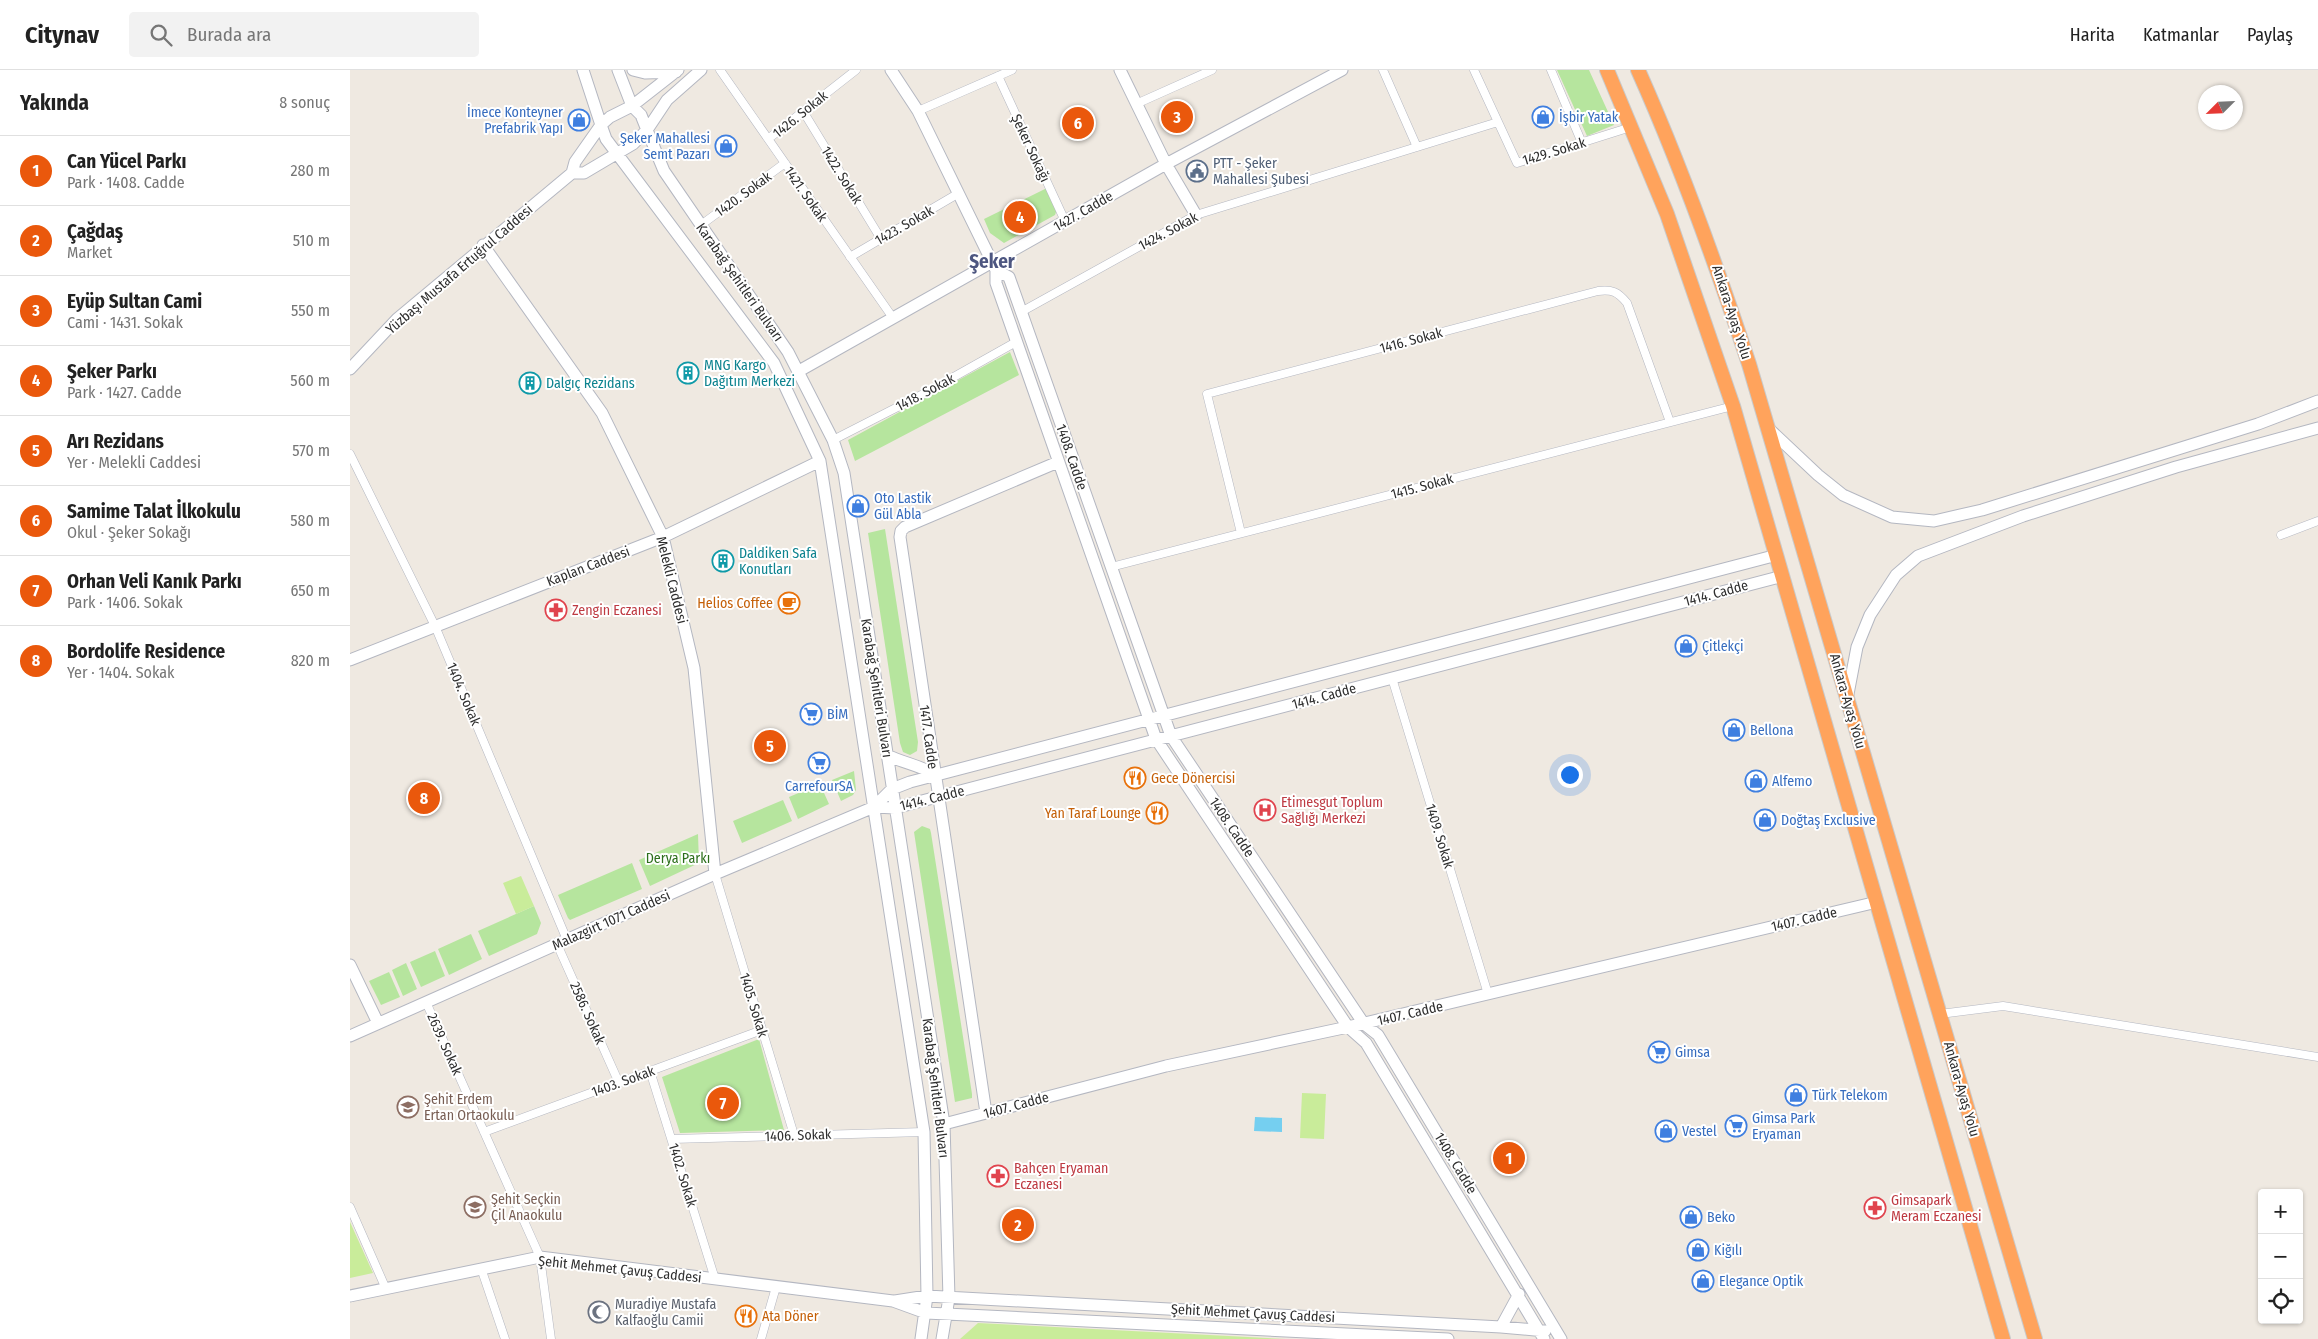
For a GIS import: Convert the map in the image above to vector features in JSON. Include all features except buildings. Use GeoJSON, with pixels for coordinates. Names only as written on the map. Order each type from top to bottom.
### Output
{"type":"FeatureCollection","features":[{"type":"Feature","properties":{"kind":"highway","name":"Ankara-Ayaş Yolu"},"geometry":{"type":"LineString","coordinates":[[1607,70],[1700,303],[1733,406],[2003,1339]]}},
{"type":"Feature","properties":{"kind":"highway","name":"Ankara-Ayaş Yolu"},"geometry":{"type":"LineString","coordinates":[[1638,70],[1671,143],[1715,261],[1768,428],[2035,1339]]}},
{"type":"Feature","properties":{"kind":"main road","name":"Karabağ Şehitleri Bulvarı"},"geometry":{"type":"LineString","coordinates":[[583,70],[606,139],[774,363],[820,461],[924,1132],[927,1296],[921,1339]]}},
{"type":"Feature","properties":{"kind":"main road","name":"Karabağ Şehitleri Bulvarı"},"geometry":{"type":"LineString","coordinates":[[618,70],[632,106],[641,115],[664,171],[788,352],[799,371],[833,440],[844,473],[944,1124],[949,1298],[942,1339]]}},
{"type":"Feature","properties":{"kind":"main road"},"geometry":{"type":"LineString","coordinates":[[633,70],[645,74],[677,71]]}},
{"type":"Feature","properties":{"kind":"main road"},"geometry":{"type":"LineString","coordinates":[[617,152],[638,141],[667,100],[700,70]]}},
{"type":"Feature","properties":{"kind":"main road","name":"1408. Cadde"},"geometry":{"type":"LineString","coordinates":[[892,70],[918,111],[994,266],[996,283],[1016,342],[1156,739],[1348,1028],[1366,1042],[1542,1335]]}},
{"type":"Feature","properties":{"kind":"main road"},"geometry":{"type":"LineString","coordinates":[[1120,70],[1166,164],[1196,215]]}},
{"type":"Feature","properties":{"kind":"main road","name":"1427. Cadde"},"geometry":{"type":"LineString","coordinates":[[799,371],[893,318],[994,266],[1065,221],[1166,164],[1342,70]]}},
{"type":"Feature","properties":{"kind":"main road"},"geometry":{"type":"LineString","coordinates":[[601,125],[620,111],[632,106],[677,71]]}},
{"type":"Feature","properties":{"kind":"main road","name":"Yüzbaşı Mustafa Ertuğrul Caddesi"},"geometry":{"type":"LineString","coordinates":[[350,369],[397,319],[483,245],[572,173],[575,162],[601,125]]}},
{"type":"Feature","properties":{"kind":"main road","name":"Yüzbaşı Mustafa Ertuğrul Caddesi"},"geometry":{"type":"LineString","coordinates":[[572,173],[584,173],[617,152]]}},
{"type":"Feature","properties":{"kind":"main road","name":"Melekli Caddesi"},"geometry":{"type":"LineString","coordinates":[[483,245],[602,413],[663,537],[694,668],[715,874]]}},
{"type":"Feature","properties":{"kind":"main road","name":"1408. Cadde"},"geometry":{"type":"LineString","coordinates":[[994,266],[1008,277],[1170,736],[1364,1024],[1378,1035],[1559,1336]]}},
{"type":"Feature","properties":{"kind":"main road"},"geometry":{"type":"LineString","coordinates":[[1768,428],[1842,495],[1892,517],[1934,521],[1982,510],[2249,427],[2318,401]]}},
{"type":"Feature","properties":{"kind":"main road"},"geometry":{"type":"LineString","coordinates":[[1847,698],[1852,664],[1870,615],[1896,575],[1918,556],[2023,516],[2176,467],[2318,428]]}},
{"type":"Feature","properties":{"kind":"main road","name":"Kaplan Caddesi"},"geometry":{"type":"LineString","coordinates":[[350,660],[663,537],[820,461]]}},
{"type":"Feature","properties":{"kind":"main road","name":"1417. Cadde"},"geometry":{"type":"LineString","coordinates":[[986,1113],[900,538],[901,532],[905,527],[1058,462]]}},
{"type":"Feature","properties":{"kind":"main road","name":"1414. Cadde"},"geometry":{"type":"LineString","coordinates":[[874,807],[892,790],[934,774],[1777,555]]}},
{"type":"Feature","properties":{"kind":"main road","name":"1414. Cadde"},"geometry":{"type":"LineString","coordinates":[[874,807],[895,808],[1783,576]]}},
{"type":"Feature","properties":{"kind":"main road"},"geometry":{"type":"LineString","coordinates":[[887,755],[899,761],[921,766],[934,774]]}},
{"type":"Feature","properties":{"kind":"main road","name":"Malazgirt 1071 Caddesi"},"geometry":{"type":"LineString","coordinates":[[350,1036],[715,874],[874,807]]}},
{"type":"Feature","properties":{"kind":"main road","name":"1407. Cadde"},"geometry":{"type":"LineString","coordinates":[[944,1124],[1166,1066],[1348,1028],[1877,902]]}},
{"type":"Feature","properties":{"kind":"main road"},"geometry":{"type":"LineString","coordinates":[[350,965],[378,1024]]}},
{"type":"Feature","properties":{"kind":"main road","name":"Şehit Mehmet Çavuş Caddesi"},"geometry":{"type":"LineString","coordinates":[[350,1296],[481,1268],[540,1258],[893,1301],[926,1313],[1448,1339]]}},
{"type":"Feature","properties":{"kind":"main road"},"geometry":{"type":"LineString","coordinates":[[1502,1327],[1519,1294]]}},
{"type":"Feature","properties":{"kind":"main road","name":"Şehit Mehmet Çavuş Caddesi"},"geometry":{"type":"LineString","coordinates":[[893,1301],[927,1296],[1502,1327],[1542,1335],[1559,1336]]}},
{"type":"Feature","properties":{"kind":"street","name":"1421. Sokak"},"geometry":{"type":"LineString","coordinates":[[720,70],[893,318]]}},
{"type":"Feature","properties":{"kind":"street","name":"1426. Sokak"},"geometry":{"type":"LineString","coordinates":[[768,139],[856,70]]}},
{"type":"Feature","properties":{"kind":"street"},"geometry":{"type":"LineString","coordinates":[[918,111],[1012,70]]}},
{"type":"Feature","properties":{"kind":"street"},"geometry":{"type":"LineString","coordinates":[[1136,104],[1212,70]]}},
{"type":"Feature","properties":{"kind":"street"},"geometry":{"type":"LineString","coordinates":[[1383,70],[1417,147]]}},
{"type":"Feature","properties":{"kind":"street","name":"1429. Sokak"},"geometry":{"type":"LineString","coordinates":[[1474,70],[1517,163],[1631,127]]}},
{"type":"Feature","properties":{"kind":"street"},"geometry":{"type":"LineString","coordinates":[[1551,70],[1582,143]]}},
{"type":"Feature","properties":{"kind":"street","name":"Şeker Sokağı"},"geometry":{"type":"LineString","coordinates":[[998,76],[1065,221]]}},
{"type":"Feature","properties":{"kind":"street","name":"1422. Sokak"},"geometry":{"type":"LineString","coordinates":[[803,111],[882,238]]}},
{"type":"Feature","properties":{"kind":"street","name":"1424. Sokak"},"geometry":{"type":"LineString","coordinates":[[1021,312],[1196,215],[1498,122]]}},
{"type":"Feature","properties":{"kind":"street","name":"1420. Sokak"},"geometry":{"type":"LineString","coordinates":[[701,225],[784,162]]}},
{"type":"Feature","properties":{"kind":"street","name":"1423. Sokak"},"geometry":{"type":"LineString","coordinates":[[850,257],[959,193]]}},
{"type":"Feature","properties":{"kind":"street","name":"1416. Sokak"},"geometry":{"type":"LineString","coordinates":[[1240,533],[1207,394],[1598,291],[1609,290],[1620,293],[1627,303],[1670,422]]}},
{"type":"Feature","properties":{"kind":"street","name":"1418. Sokak"},"geometry":{"type":"LineString","coordinates":[[833,440],[927,392],[1016,342]]}},
{"type":"Feature","properties":{"kind":"street","name":"1415. Sokak"},"geometry":{"type":"LineString","coordinates":[[1111,567],[1733,406]]}},
{"type":"Feature","properties":{"kind":"street","name":"1404. Sokak"},"geometry":{"type":"LineString","coordinates":[[350,454],[435,626],[562,942]]}},
{"type":"Feature","properties":{"kind":"street"},"geometry":{"type":"LineString","coordinates":[[2281,534],[2318,521]]}},
{"type":"Feature","properties":{"kind":"street","name":"1409. Sokak"},"geometry":{"type":"LineString","coordinates":[[1392,678],[1488,994]]}},
{"type":"Feature","properties":{"kind":"street","name":"1405. Sokak"},"geometry":{"type":"LineString","coordinates":[[715,874],[794,1136]]}},
{"type":"Feature","properties":{"kind":"street","name":"2586. Sokak"},"geometry":{"type":"LineString","coordinates":[[562,942],[619,1083]]}},
{"type":"Feature","properties":{"kind":"street","name":"2639. Sokak"},"geometry":{"type":"LineString","coordinates":[[426,1002],[540,1258],[551,1339]]}},
{"type":"Feature","properties":{"kind":"street"},"geometry":{"type":"LineString","coordinates":[[1940,1014],[2003,1006],[2318,1057]]}},
{"type":"Feature","properties":{"kind":"street","name":"1403. Sokak"},"geometry":{"type":"LineString","coordinates":[[484,1132],[762,1030]]}},
{"type":"Feature","properties":{"kind":"street","name":"1402. Sokak"},"geometry":{"type":"LineString","coordinates":[[650,1071],[715,1279]]}},
{"type":"Feature","properties":{"kind":"street","name":"1406. Sokak"},"geometry":{"type":"LineString","coordinates":[[672,1139],[924,1132]]}},
{"type":"Feature","properties":{"kind":"street"},"geometry":{"type":"LineString","coordinates":[[350,1207],[386,1289]]}},
{"type":"Feature","properties":{"kind":"street"},"geometry":{"type":"LineString","coordinates":[[481,1268],[505,1339]]}},
{"type":"Feature","properties":{"kind":"street"},"geometry":{"type":"LineString","coordinates":[[761,1339],[776,1287]]}},
{"type":"Feature","properties":{"kind":"green space"},"geometry":{"type":"Polygon","coordinates":[[[1557,70],[1589,70],[1614,125],[1587,136],[1557,70]]]}},
{"type":"Feature","properties":{"kind":"green space"},"geometry":{"type":"Polygon","coordinates":[[[1047,188],[1057,209],[1055,215],[1004,243],[990,233],[984,219],[1047,188]]]}},
{"type":"Feature","properties":{"kind":"green space"},"geometry":{"type":"Polygon","coordinates":[[[1010,352],[1019,375],[855,461],[848,440],[1010,352]]]}},
{"type":"Feature","properties":{"kind":"green space"},"geometry":{"type":"Polygon","coordinates":[[[885,529],[918,742],[917,751],[910,755],[903,752],[900,743],[868,533],[885,529]]]}},
{"type":"Feature","properties":{"kind":"green space"},"geometry":{"type":"Polygon","coordinates":[[[854,771],[856,790],[853,795],[841,801],[832,780],[854,771]]]}},
{"type":"Feature","properties":{"kind":"green space"},"geometry":{"type":"Polygon","coordinates":[[[820,784],[829,804],[798,819],[789,797],[820,784]]]}},
{"type":"Feature","properties":{"kind":"green space","name":"Derya Parkı"},"geometry":{"type":"Polygon","coordinates":[[[783,800],[792,821],[742,843],[733,821],[783,800]]]}},
{"type":"Feature","properties":{"kind":"green space"},"geometry":{"type":"Polygon","coordinates":[[[922,826],[930,829],[931,833],[972,1094],[972,1098],[955,1102],[914,832],[922,826]]]}},
{"type":"Feature","properties":{"kind":"green space","name":"Derya Parkı"},"geometry":{"type":"Polygon","coordinates":[[[698,834],[699,863],[650,886],[639,860],[698,834]]]}},
{"type":"Feature","properties":{"kind":"green space","name":"Derya Parkı"},"geometry":{"type":"Polygon","coordinates":[[[632,863],[642,889],[570,920],[568,918],[558,895],[632,863]]]}},
{"type":"Feature","properties":{"kind":"green space"},"geometry":{"type":"Polygon","coordinates":[[[521,876],[534,906],[516,914],[503,883],[521,876]]]}},
{"type":"Feature","properties":{"kind":"green space"},"geometry":{"type":"Polygon","coordinates":[[[534,906],[541,923],[537,934],[489,956],[478,931],[534,906]]]}},
{"type":"Feature","properties":{"kind":"green space"},"geometry":{"type":"Polygon","coordinates":[[[471,934],[482,959],[449,975],[438,949],[471,934]]]}},
{"type":"Feature","properties":{"kind":"green space"},"geometry":{"type":"Polygon","coordinates":[[[435,951],[445,976],[421,987],[410,962],[435,951]]]}},
{"type":"Feature","properties":{"kind":"green space"},"geometry":{"type":"Polygon","coordinates":[[[406,963],[417,989],[403,996],[392,970],[406,963]]]}},
{"type":"Feature","properties":{"kind":"green space"},"geometry":{"type":"Polygon","coordinates":[[[389,972],[400,997],[381,1005],[369,981],[389,972]]]}},
{"type":"Feature","properties":{"kind":"green space"},"geometry":{"type":"Polygon","coordinates":[[[759,1039],[784,1130],[680,1133],[662,1077],[759,1039]]]}},
{"type":"Feature","properties":{"kind":"green space"},"geometry":{"type":"Polygon","coordinates":[[[1302,1093],[1326,1094],[1324,1139],[1300,1138],[1302,1093]]]}},
{"type":"Feature","properties":{"kind":"green space"},"geometry":{"type":"Polygon","coordinates":[[[350,1222],[373,1273],[350,1278],[350,1222]]]}},
{"type":"Feature","properties":{"kind":"green space"},"geometry":{"type":"Polygon","coordinates":[[[978,1323],[1286,1339],[960,1339],[978,1323]]]}},
{"type":"Feature","properties":{"kind":"water"},"geometry":{"type":"Polygon","coordinates":[[[1255,1117],[1282,1118],[1282,1132],[1254,1131],[1255,1117]]]}},
{"type":"Feature","properties":{"kind":"place","name":"Eyüp Sultan Cami"},"geometry":{"type":"Point","coordinates":[1177,117]}},
{"type":"Feature","properties":{"kind":"place","name":"İşbir Yatak"},"geometry":{"type":"Point","coordinates":[1543,117]}},
{"type":"Feature","properties":{"kind":"place","name":"İmece Konteyner Prefabrik Yapı"},"geometry":{"type":"Point","coordinates":[579,120]}},
{"type":"Feature","properties":{"kind":"place","name":"Samime Talat İlkokulu"},"geometry":{"type":"Point","coordinates":[1078,123]}},
{"type":"Feature","properties":{"kind":"place","name":"Şeker Mahallesi Semt Pazarı"},"geometry":{"type":"Point","coordinates":[726,146]}},
{"type":"Feature","properties":{"kind":"place","name":"PTT - Şeker Mahallesi Şubesi"},"geometry":{"type":"Point","coordinates":[1197,171]}},
{"type":"Feature","properties":{"kind":"place","name":"Şeker Parkı"},"geometry":{"type":"Point","coordinates":[1020,217]}},
{"type":"Feature","properties":{"kind":"place","name":"MNG Kargo Dağıtım Merkezi"},"geometry":{"type":"Point","coordinates":[688,373]}},
{"type":"Feature","properties":{"kind":"place","name":"Dalgıç Rezidans"},"geometry":{"type":"Point","coordinates":[530,383]}},
{"type":"Feature","properties":{"kind":"place","name":"Oto Lastik Gül Abla"},"geometry":{"type":"Point","coordinates":[858,506]}},
{"type":"Feature","properties":{"kind":"place","name":"Daldiken Safa Konutları"},"geometry":{"type":"Point","coordinates":[723,561]}},
{"type":"Feature","properties":{"kind":"place","name":"Helios Coffee"},"geometry":{"type":"Point","coordinates":[789,603]}},
{"type":"Feature","properties":{"kind":"place","name":"Zengin Eczanesi"},"geometry":{"type":"Point","coordinates":[556,610]}},
{"type":"Feature","properties":{"kind":"place","name":"Çitlekçi"},"geometry":{"type":"Point","coordinates":[1686,646]}},
{"type":"Feature","properties":{"kind":"place","name":"BİM"},"geometry":{"type":"Point","coordinates":[811,714]}},
{"type":"Feature","properties":{"kind":"place","name":"Bellona"},"geometry":{"type":"Point","coordinates":[1734,730]}},
{"type":"Feature","properties":{"kind":"place","name":"Arı Rezidans"},"geometry":{"type":"Point","coordinates":[770,746]}},
{"type":"Feature","properties":{"kind":"place","name":"CarrefourSA"},"geometry":{"type":"Point","coordinates":[819,763]}},
{"type":"Feature","properties":{"kind":"place","name":"Gece Dönercisi"},"geometry":{"type":"Point","coordinates":[1135,778]}},
{"type":"Feature","properties":{"kind":"place","name":"Alfemo"},"geometry":{"type":"Point","coordinates":[1756,781]}},
{"type":"Feature","properties":{"kind":"place","name":"Bordolife Residence"},"geometry":{"type":"Point","coordinates":[424,798]}},
{"type":"Feature","properties":{"kind":"place","name":"Etimesgut Toplum Sağlığı Merkezi"},"geometry":{"type":"Point","coordinates":[1265,810]}},
{"type":"Feature","properties":{"kind":"place","name":"Yan Taraf Lounge"},"geometry":{"type":"Point","coordinates":[1157,813]}},
{"type":"Feature","properties":{"kind":"place","name":"Doğtaş Exclusive"},"geometry":{"type":"Point","coordinates":[1765,820]}},
{"type":"Feature","properties":{"kind":"place","name":"Gimsa"},"geometry":{"type":"Point","coordinates":[1659,1052]}},
{"type":"Feature","properties":{"kind":"place","name":"Türk Telekom"},"geometry":{"type":"Point","coordinates":[1796,1095]}},
{"type":"Feature","properties":{"kind":"place","name":"Orhan Veli Kanık Parkı"},"geometry":{"type":"Point","coordinates":[723,1103]}},
{"type":"Feature","properties":{"kind":"place","name":"Şehit Erdem Ertan Ortaokulu"},"geometry":{"type":"Point","coordinates":[408,1107]}},
{"type":"Feature","properties":{"kind":"place","name":"Gimsa Park Eryaman"},"geometry":{"type":"Point","coordinates":[1736,1126]}},
{"type":"Feature","properties":{"kind":"place","name":"Vestel"},"geometry":{"type":"Point","coordinates":[1666,1131]}},
{"type":"Feature","properties":{"kind":"place","name":"Can Yücel Parkı"},"geometry":{"type":"Point","coordinates":[1509,1158]}},
{"type":"Feature","properties":{"kind":"place","name":"Bahçen Eryaman Eczanesi"},"geometry":{"type":"Point","coordinates":[998,1176]}},
{"type":"Feature","properties":{"kind":"place","name":"Şehit Seçkin Çil Anaokulu"},"geometry":{"type":"Point","coordinates":[475,1207]}},
{"type":"Feature","properties":{"kind":"place","name":"Gimsapark Meram Eczanesi"},"geometry":{"type":"Point","coordinates":[1875,1208]}},
{"type":"Feature","properties":{"kind":"place","name":"Beko"},"geometry":{"type":"Point","coordinates":[1691,1217]}},
{"type":"Feature","properties":{"kind":"place","name":"Çağdaş"},"geometry":{"type":"Point","coordinates":[1018,1225]}},
{"type":"Feature","properties":{"kind":"place","name":"Kiğılı"},"geometry":{"type":"Point","coordinates":[1698,1250]}},
{"type":"Feature","properties":{"kind":"place","name":"Elegance Optik"},"geometry":{"type":"Point","coordinates":[1703,1281]}},
{"type":"Feature","properties":{"kind":"place","name":"Muradiye Mustafa Kalfaoğlu Camii"},"geometry":{"type":"Point","coordinates":[599,1312]}},
{"type":"Feature","properties":{"kind":"place","name":"Ata Döner"},"geometry":{"type":"Point","coordinates":[746,1316]}},
{"type":"Feature","properties":{"kind":"district","name":"Şeker"},"geometry":{"type":"Point","coordinates":[992,261]}}]}
